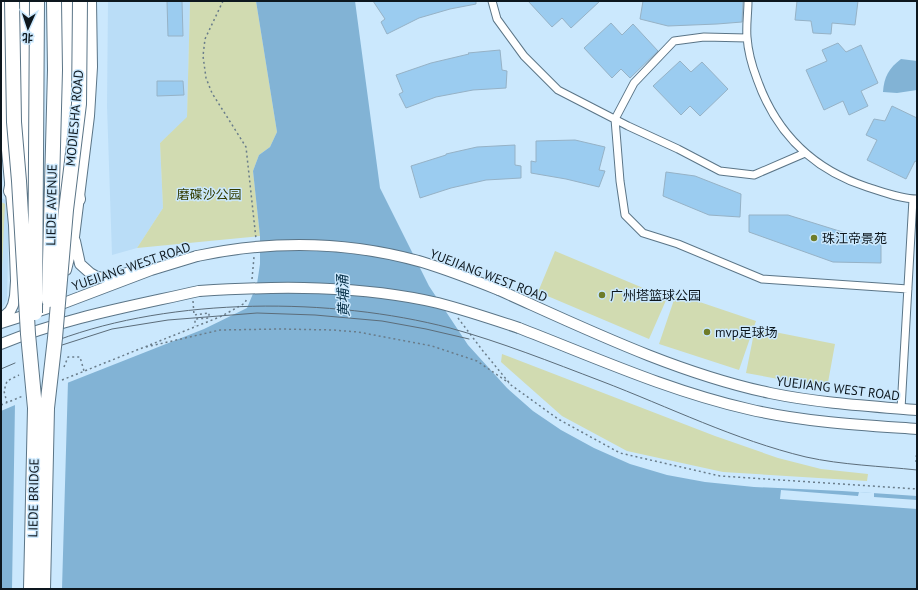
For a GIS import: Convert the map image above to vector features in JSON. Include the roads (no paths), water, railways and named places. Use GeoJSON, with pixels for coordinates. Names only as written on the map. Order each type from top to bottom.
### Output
{"type":"FeatureCollection","features":[{"type":"Feature","properties":{"kind":"highway"},"geometry":{"type":"LineString","coordinates":[[12,1],[14,122],[28,334],[41,408]]}},
{"type":"Feature","properties":{"kind":"highway"},"geometry":{"type":"LineString","coordinates":[[23,1],[27,206],[30,217],[38,223],[45,224],[54,221],[58,216],[66,120],[69,59],[68,1]]}},
{"type":"Feature","properties":{"kind":"highway","name":"LIEDE AVENUE"},"geometry":{"type":"LineString","coordinates":[[37,1],[41,408]]}},
{"type":"Feature","properties":{"kind":"highway","name":"LIEDE AVENUE"},"geometry":{"type":"LineString","coordinates":[[41,408],[54,78],[54,1]]}},
{"type":"Feature","properties":{"kind":"highway"},"geometry":{"type":"LineString","coordinates":[[41,408],[55,338],[66,210],[80,104],[80,1]]}},
{"type":"Feature","properties":{"kind":"highway"},"geometry":{"type":"LineString","coordinates":[[6,190],[25,129]]}},
{"type":"Feature","properties":{"kind":"highway"},"geometry":{"type":"LineString","coordinates":[[64,146],[78,199]]}},
{"type":"Feature","properties":{"kind":"highway","name":"LIEDE BRIDGE"},"geometry":{"type":"LineString","coordinates":[[31,589],[41,408]]}},
{"type":"Feature","properties":{"kind":"highway","name":"LIEDE BRIDGE"},"geometry":{"type":"LineString","coordinates":[[41,408],[43,589]]}},
{"type":"Feature","properties":{"kind":"main road"},"geometry":{"type":"LineString","coordinates":[[1,1],[6,190],[14,234],[21,305],[21,336]]}},
{"type":"Feature","properties":{"kind":"main road","name":"MODIESHA ROAD"},"geometry":{"type":"LineString","coordinates":[[74,237],[89,116],[92,67],[91,1]]}},
{"type":"Feature","properties":{"kind":"main road"},"geometry":{"type":"LineString","coordinates":[[14,234],[19,240],[28,246],[38,247],[57,246],[64,244],[74,237]]}},
{"type":"Feature","properties":{"kind":"main road"},"geometry":{"type":"LineString","coordinates":[[1,319],[10,311],[15,296],[14,234]]}},
{"type":"Feature","properties":{"kind":"main road"},"geometry":{"type":"LineString","coordinates":[[74,237],[80,264],[90,274],[97,278],[105,278],[129,272],[151,270]]}},
{"type":"Feature","properties":{"kind":"main road"},"geometry":{"type":"LineString","coordinates":[[52,326],[74,237]]}},
{"type":"Feature","properties":{"kind":"main road","name":"YUEJIANG WEST ROAD"},"geometry":{"type":"LineString","coordinates":[[1,324],[57,306],[151,270],[197,256],[258,246],[287,244],[335,246],[372,251],[422,262],[452,272],[499,290],[675,365],[716,379],[770,393],[803,399],[917,410]]}},
{"type":"Feature","properties":{"kind":"main road"},"geometry":{"type":"LineString","coordinates":[[1,344],[52,326],[199,291],[242,288],[279,288],[351,291],[438,303],[519,328],[630,372],[708,398],[748,409],[780,416],[822,422],[917,429]]}},
{"type":"Feature","properties":{"kind":"street"},"geometry":{"type":"LineString","coordinates":[[492,1],[497,19],[501,25],[524,56],[558,90],[720,171],[754,175],[805,153]]}},
{"type":"Feature","properties":{"kind":"street"},"geometry":{"type":"LineString","coordinates":[[748,1],[747,38],[753,68],[764,98],[784,131],[805,153],[828,170],[855,183],[888,194],[915,199],[901,409]]}},
{"type":"Feature","properties":{"kind":"street"},"geometry":{"type":"LineString","coordinates":[[747,38],[704,37],[674,41],[634,83],[615,119],[620,182],[625,215],[643,233],[678,244],[762,279],[908,289]]}},
{"type":"Feature","properties":{"kind":"water","name":"黄埔涌"},"geometry":{"type":"Polygon","coordinates":[[[256,1],[355,1],[380,188],[429,286],[468,345],[507,388],[533,411],[561,430],[594,448],[630,464],[667,475],[705,482],[754,487],[917,496],[917,589],[1,589],[1,411],[62,385],[204,329],[247,308],[257,284],[260,264],[260,236],[253,171],[259,155],[270,147],[277,132],[256,1]]]}},
{"type":"Feature","properties":{"kind":"water"},"geometry":{"type":"Polygon","coordinates":[[[901,59],[917,61],[917,90],[897,93],[883,92],[888,73],[901,59]]]}},
{"type":"Feature","properties":{"kind":"tram line"},"geometry":{"type":"LineString","coordinates":[[58,340],[103,326],[151,316],[201,309],[252,306],[304,307],[355,311],[404,318],[450,328],[507,346],[601,381],[754,442],[780,450],[833,462],[917,470]]}},
{"type":"Feature","properties":{"kind":"tram line"},"geometry":{"type":"LineString","coordinates":[[59,346],[112,329],[168,320],[257,313],[315,315],[382,321],[469,339]]}},
{"type":"Feature","properties":{"kind":"tram line"},"geometry":{"type":"LineString","coordinates":[[1,369],[15,363]]}},
{"type":"Feature","properties":{"kind":"place","name":"珠江帝景苑"},"geometry":{"type":"Point","coordinates":[814,238]}},
{"type":"Feature","properties":{"kind":"place","name":"广州塔篮球公园"},"geometry":{"type":"Point","coordinates":[602,295]}},
{"type":"Feature","properties":{"kind":"place","name":"mvp足球场"},"geometry":{"type":"Point","coordinates":[707,332]}},
{"type":"Feature","properties":{"kind":"park label","name":"磨碟沙公园"},"geometry":{"type":"Point","coordinates":[209,194]}}]}
